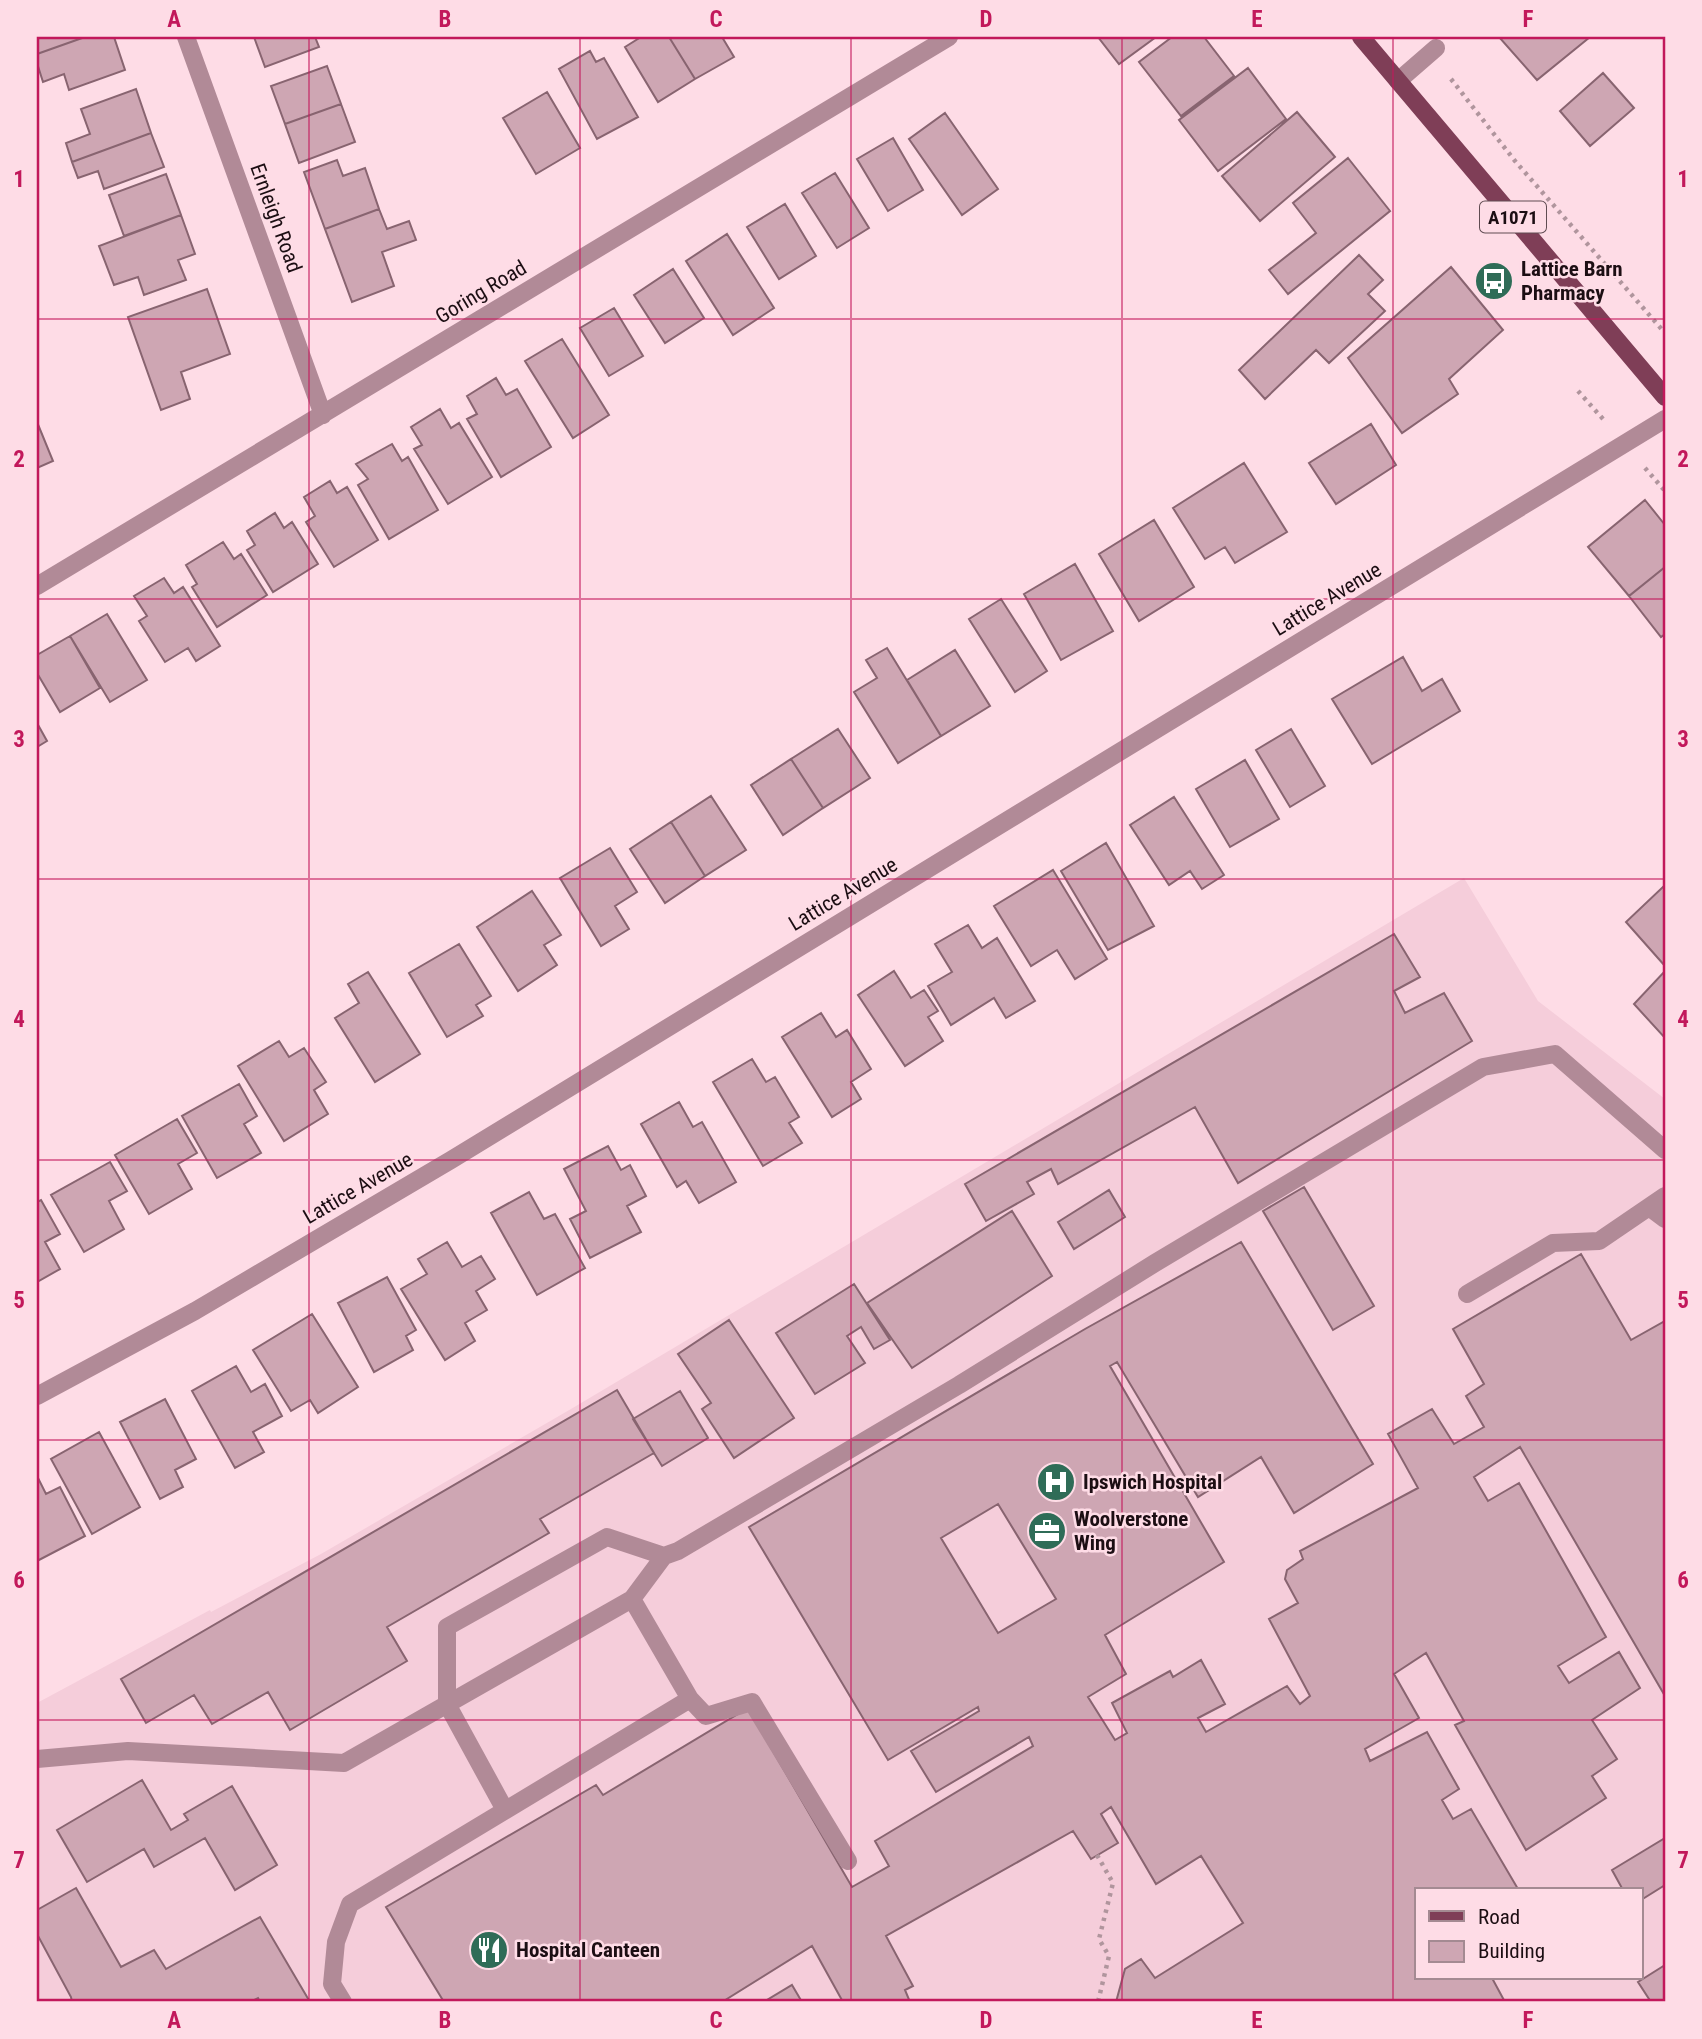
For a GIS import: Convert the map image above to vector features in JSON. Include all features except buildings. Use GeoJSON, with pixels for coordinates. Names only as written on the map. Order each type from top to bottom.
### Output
{"type":"FeatureCollection","features":[{"type":"Feature","properties":{"kind":"main road","name":"A1071"},"geometry":{"type":"LineString","coordinates":[[1361,37],[1665,397]]}},
{"type":"Feature","properties":{"kind":"street","name":"Ernleigh Road"},"geometry":{"type":"LineString","coordinates":[[186,37],[323,415]]}},
{"type":"Feature","properties":{"kind":"street","name":"Goring Road"},"geometry":{"type":"LineString","coordinates":[[37,586],[949,37]]}},
{"type":"Feature","properties":{"kind":"street"},"geometry":{"type":"LineString","coordinates":[[1398,81],[1433,50]]}},
{"type":"Feature","properties":{"kind":"street","name":"Lattice Avenue"},"geometry":{"type":"LineString","coordinates":[[37,1396],[194,1311],[451,1160],[1665,419]]}},
{"type":"Feature","properties":{"kind":"street"},"geometry":{"type":"LineString","coordinates":[[37,1759],[128,1751],[344,1763],[632,1599],[664,1556],[678,1551],[958,1385],[1154,1263],[1483,1067],[1555,1054],[1665,1150]]}},
{"type":"Feature","properties":{"kind":"street"},"geometry":{"type":"LineString","coordinates":[[1466,1294],[1553,1242],[1599,1241],[1665,1196]]}},
{"type":"Feature","properties":{"kind":"street"},"geometry":{"type":"LineString","coordinates":[[1649,1207],[1665,1219]]}},
{"type":"Feature","properties":{"kind":"street"},"geometry":{"type":"LineString","coordinates":[[505,1810],[447,1704],[447,1627],[607,1537],[664,1556]]}},
{"type":"Feature","properties":{"kind":"street"},"geometry":{"type":"LineString","coordinates":[[632,1599],[690,1699],[706,1716],[752,1702],[848,1861]]}},
{"type":"Feature","properties":{"kind":"street"},"geometry":{"type":"LineString","coordinates":[[343,2002],[332,1984],[334,1956],[336,1942],[350,1904],[690,1699]]}},
{"type":"Feature","properties":{"kind":"path"},"geometry":{"type":"LineString","coordinates":[[1433,50],[1515,161],[1665,332]]}},
{"type":"Feature","properties":{"kind":"path"},"geometry":{"type":"LineString","coordinates":[[1097,1855],[1113,1883],[1099,1939],[1109,1956],[1098,2002]]}},
{"type":"Feature","properties":{"kind":"shaded area","name":"Ipswich Hospital"},"geometry":{"type":"Polygon","coordinates":[[[1464,878],[1538,1001],[1665,1099],[1665,2002],[37,2002],[37,1703],[321,1554],[571,1409],[1464,878]]]}},
{"type":"Feature","properties":{"kind":"place","name":"Lattice Barn Pharmacy"},"geometry":{"type":"Point","coordinates":[1494,281]}},
{"type":"Feature","properties":{"kind":"place","name":"Ipswich Hospital"},"geometry":{"type":"Point","coordinates":[1056,1482]}},
{"type":"Feature","properties":{"kind":"place","name":"Woolverstone Wing"},"geometry":{"type":"Point","coordinates":[1047,1531]}},
{"type":"Feature","properties":{"kind":"place","name":"Hospital Canteen"},"geometry":{"type":"Point","coordinates":[489,1950]}}]}
